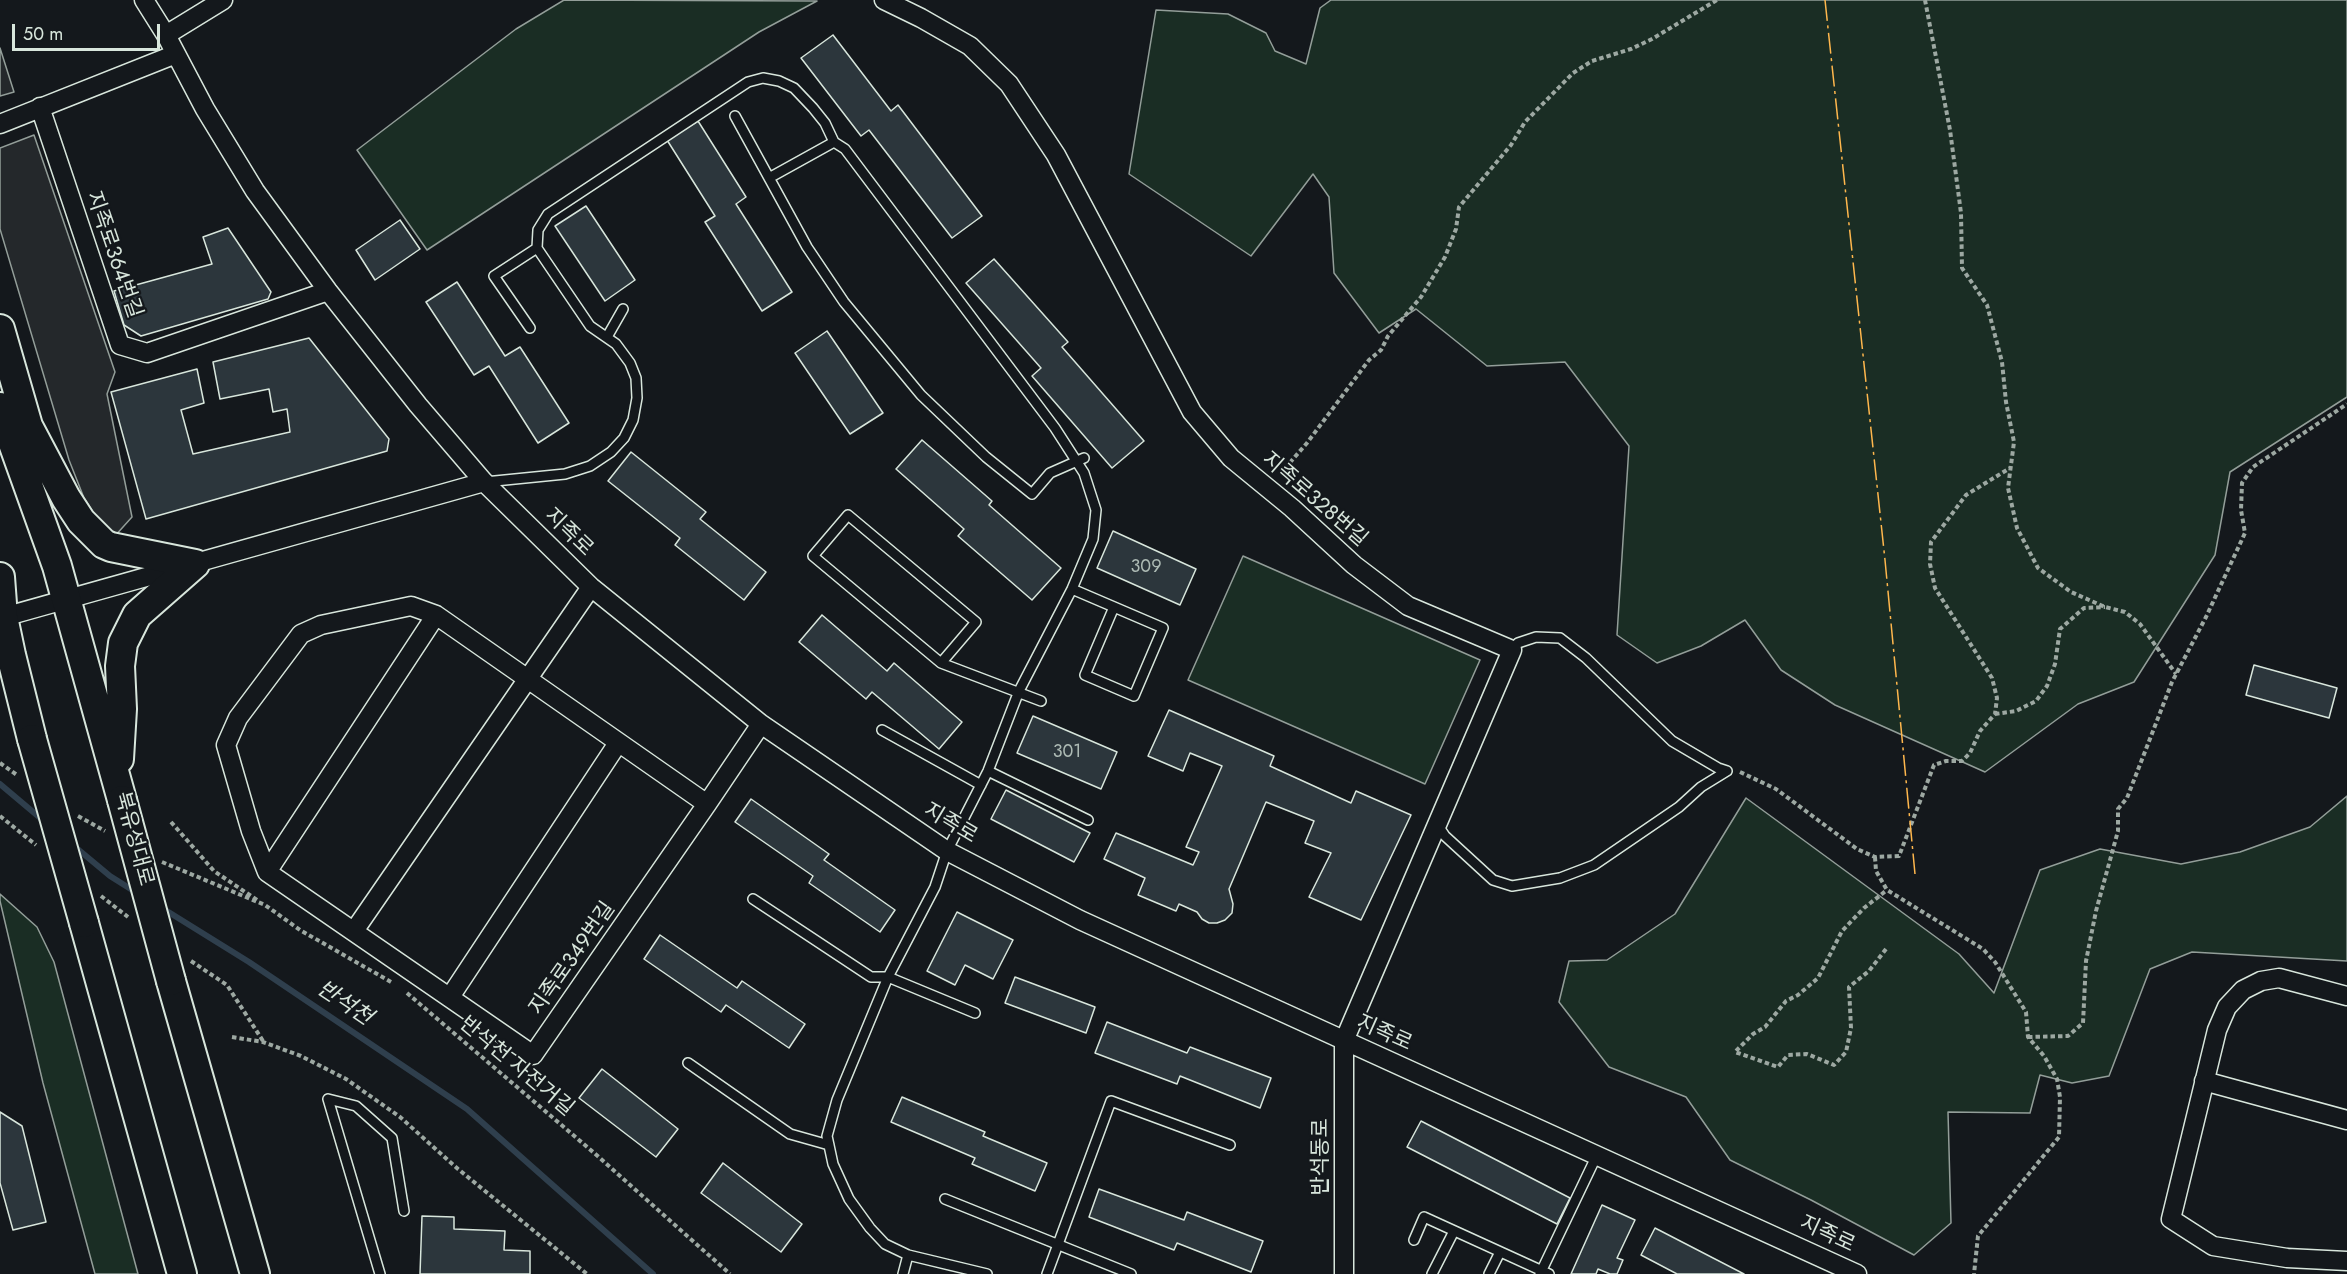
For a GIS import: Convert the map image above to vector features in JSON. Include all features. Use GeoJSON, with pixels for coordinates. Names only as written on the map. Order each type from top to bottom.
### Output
{"type":"FeatureCollection","features":[{"type":"Feature","properties":{"kind":"main road"},"geometry":{"type":"LineString","coordinates":[[0,329],[28,426],[66,498],[81,521],[104,544],[195,564]]}},
{"type":"Feature","properties":{"kind":"main road","name":"북유성대로"},"geometry":{"type":"LineString","coordinates":[[0,406],[57,566],[171,981],[255,1274]]}},
{"type":"Feature","properties":{"kind":"main road"},"geometry":{"type":"LineString","coordinates":[[28,426],[31,493]]}},
{"type":"Feature","properties":{"kind":"main road"},"geometry":{"type":"LineString","coordinates":[[122,800],[119,776],[122,709],[120,666],[123,643],[137,615],[195,564]]}},
{"type":"Feature","properties":{"kind":"main road"},"geometry":{"type":"LineString","coordinates":[[0,577],[1,615],[10,655],[182,1274]]}},
{"type":"Feature","properties":{"kind":"street"},"geometry":{"type":"LineString","coordinates":[[1,615],[66,600],[484,482],[418,405],[328,291],[255,191],[205,109],[166,35],[144,0]]}},
{"type":"Feature","properties":{"kind":"street"},"geometry":{"type":"LineString","coordinates":[[166,35],[223,0]]}},
{"type":"Feature","properties":{"kind":"street","name":"지족로328번길"},"geometry":{"type":"LineString","coordinates":[[884,0],[970,46],[1009,84],[1056,155],[1192,412],[1231,458],[1354,565],[1408,606],[1512,650]]}},
{"type":"Feature","properties":{"kind":"street"},"geometry":{"type":"LineString","coordinates":[[0,124],[176,54]]}},
{"type":"Feature","properties":{"kind":"street","name":"지족로364번길"},"geometry":{"type":"LineString","coordinates":[[40,107],[120,345],[147,353],[328,291]]}},
{"type":"Feature","properties":{"kind":"street","name":"지족로"},"geometry":{"type":"LineString","coordinates":[[484,482],[591,587],[761,724],[947,851],[1080,920],[1857,1274]]}},
{"type":"Feature","properties":{"kind":"street"},"geometry":{"type":"LineString","coordinates":[[354,932],[591,587]]}},
{"type":"Feature","properties":{"kind":"street"},"geometry":{"type":"LineString","coordinates":[[267,872],[251,831],[226,745],[238,718],[301,634],[321,625],[411,606],[436,615],[707,804]]}},
{"type":"Feature","properties":{"kind":"street"},"geometry":{"type":"LineString","coordinates":[[267,872],[436,615]]}},
{"type":"Feature","properties":{"kind":"street"},"geometry":{"type":"LineString","coordinates":[[1344,1041],[1512,650]]}},
{"type":"Feature","properties":{"kind":"street","name":"지족로349번길"},"geometry":{"type":"LineString","coordinates":[[267,872],[533,1055],[761,724]]}},
{"type":"Feature","properties":{"kind":"street"},"geometry":{"type":"LineString","coordinates":[[450,997],[618,742]]}},
{"type":"Feature","properties":{"kind":"street"},"geometry":{"type":"LineString","coordinates":[[2347,996],[2279,978],[2261,981],[2243,990],[2227,1008],[2217,1030],[2171,1219],[2213,1246],[2286,1258],[2347,1261]]}},
{"type":"Feature","properties":{"kind":"street","name":"반석동로"},"geometry":{"type":"LineString","coordinates":[[1344,1041],[1344,1274]]}},
{"type":"Feature","properties":{"kind":"street"},"geometry":{"type":"LineString","coordinates":[[2204,1081],[2347,1120]]}},
{"type":"Feature","properties":{"kind":"lane"},"geometry":{"type":"LineString","coordinates":[[484,482],[573,471],[590,466],[611,452],[624,438],[633,420],[637,398],[636,378],[630,363],[607,337],[590,326],[537,248],[538,230],[548,214],[748,82],[763,78],[779,81],[795,88],[825,123],[834,142],[845,149],[1080,460],[1096,510],[1093,539],[1072,589],[1019,691],[988,771],[947,851],[935,887],[888,977],[837,1100],[827,1136],[833,1164],[849,1199],[885,1244],[908,1255],[987,1274]]}},
{"type":"Feature","properties":{"kind":"lane"},"geometry":{"type":"LineString","coordinates":[[735,116],[807,247],[844,302],[921,395],[986,457],[1032,494],[1050,473],[1080,460]]}},
{"type":"Feature","properties":{"kind":"lane"},"geometry":{"type":"LineString","coordinates":[[769,178],[834,142]]}},
{"type":"Feature","properties":{"kind":"lane"},"geometry":{"type":"LineString","coordinates":[[530,328],[494,276],[537,248]]}},
{"type":"Feature","properties":{"kind":"lane"},"geometry":{"type":"LineString","coordinates":[[607,337],[622,309]]}},
{"type":"Feature","properties":{"kind":"lane"},"geometry":{"type":"LineString","coordinates":[[941,663],[976,622],[848,515],[813,556],[941,663],[1041,701]]}},
{"type":"Feature","properties":{"kind":"lane"},"geometry":{"type":"LineString","coordinates":[[1072,589],[1114,607],[1163,628],[1134,696],[1085,675],[1114,607]]}},
{"type":"Feature","properties":{"kind":"lane"},"geometry":{"type":"LineString","coordinates":[[1512,650],[1518,643],[1536,637],[1560,638],[1587,658],[1672,741],[1727,771]]}},
{"type":"Feature","properties":{"kind":"lane"},"geometry":{"type":"LineString","coordinates":[[882,730],[981,785]]}},
{"type":"Feature","properties":{"kind":"lane"},"geometry":{"type":"LineString","coordinates":[[988,771],[1088,820]]}},
{"type":"Feature","properties":{"kind":"lane"},"geometry":{"type":"LineString","coordinates":[[1437,824],[1444,836],[1492,880],[1512,886],[1550,879],[1594,865],[1679,807],[1701,787],[1727,771]]}},
{"type":"Feature","properties":{"kind":"lane"},"geometry":{"type":"LineString","coordinates":[[753,898],[871,977],[888,977],[975,1012]]}},
{"type":"Feature","properties":{"kind":"lane"},"geometry":{"type":"LineString","coordinates":[[688,1063],[790,1134],[829,1144]]}},
{"type":"Feature","properties":{"kind":"lane"},"geometry":{"type":"LineString","coordinates":[[380,1274],[328,1100],[357,1106],[392,1138],[404,1211]]}},
{"type":"Feature","properties":{"kind":"lane"},"geometry":{"type":"LineString","coordinates":[[1047,1274],[1111,1101],[1230,1145]]}},
{"type":"Feature","properties":{"kind":"lane"},"geometry":{"type":"LineString","coordinates":[[1414,1240],[1424,1217],[1544,1273],[1597,1155]]}},
{"type":"Feature","properties":{"kind":"lane"},"geometry":{"type":"LineString","coordinates":[[945,1198],[1131,1274]]}},
{"type":"Feature","properties":{"kind":"lane"},"geometry":{"type":"LineString","coordinates":[[1432,1274],[1454,1231]]}},
{"type":"Feature","properties":{"kind":"lane"},"geometry":{"type":"LineString","coordinates":[[1489,1274],[1500,1252]]}},
{"type":"Feature","properties":{"kind":"lane"},"geometry":{"type":"LineString","coordinates":[[903,1274],[908,1255]]}},
{"type":"Feature","properties":{"kind":"path"},"geometry":{"type":"LineString","coordinates":[[1269,489],[1421,297],[1445,257],[1456,229],[1459,207],[1494,167],[1525,122],[1573,73],[1592,61],[1631,49],[1652,39],[1717,0]]}},
{"type":"Feature","properties":{"kind":"path"},"geometry":{"type":"LineString","coordinates":[[1925,0],[1950,130],[1964,243],[1962,268],[1987,305],[2002,362],[2006,402],[2014,442],[2008,488],[2017,528],[2038,568],[2070,592],[2125,612],[2140,624],[2176,674]]}},
{"type":"Feature","properties":{"kind":"path"},"geometry":{"type":"LineString","coordinates":[[2028,1037],[2068,1036],[2083,1023],[2086,961],[2118,831],[2118,809],[2127,798],[2176,674],[2206,617],[2245,533],[2241,510],[2242,483],[2253,468],[2347,404]]}},
{"type":"Feature","properties":{"kind":"path"},"geometry":{"type":"LineString","coordinates":[[1727,771],[1737,771],[1776,789],[1857,849],[1875,857],[1899,856],[1934,765],[1946,761],[1962,761],[1970,753],[1980,731],[1995,714],[1997,698],[1992,678],[1935,588],[1930,564],[1931,542],[1966,495],[2010,468]]}},
{"type":"Feature","properties":{"kind":"path"},"geometry":{"type":"LineString","coordinates":[[1995,714],[2016,711],[2036,701],[2047,686],[2055,664],[2060,629],[2084,608],[2105,606]]}},
{"type":"Feature","properties":{"kind":"path","name":"반석천 자전거길"},"geometry":{"type":"LineString","coordinates":[[171,822],[214,871],[300,930],[400,988],[593,1152],[730,1274]]}},
{"type":"Feature","properties":{"kind":"path"},"geometry":{"type":"LineString","coordinates":[[1875,857],[1876,871],[1887,890],[1983,949],[1995,962],[2026,1012],[2028,1037],[2044,1056],[2057,1079],[2060,1097],[2059,1137],[1978,1236],[1977,1263],[1974,1274]]}},
{"type":"Feature","properties":{"kind":"path"},"geometry":{"type":"LineString","coordinates":[[1886,949],[1869,971],[1849,987],[1851,1028],[1846,1052],[1834,1065],[1807,1054],[1788,1055],[1778,1067],[1735,1052],[1753,1034],[1765,1027],[1786,1001],[1798,995],[1818,978],[1842,931],[1864,908],[1887,890]]}},
{"type":"Feature","properties":{"kind":"path"},"geometry":{"type":"LineString","coordinates":[[232,1037],[263,1042],[301,1056],[346,1079],[400,1116],[458,1169],[586,1274]]}},
{"type":"Feature","properties":{"kind":"green space"},"geometry":{"type":"Polygon","coordinates":[[[564,0],[817,1],[759,32],[427,250],[357,150],[516,29],[564,0]]]}},
{"type":"Feature","properties":{"kind":"green space"},"geometry":{"type":"Polygon","coordinates":[[[1331,0],[2347,0],[2347,397],[2230,472],[2215,555],[2134,682],[2078,704],[1985,772],[1835,705],[1781,670],[1745,620],[1701,646],[1657,663],[1617,635],[1629,446],[1565,362],[1487,366],[1416,309],[1379,333],[1334,273],[1329,197],[1313,174],[1251,256],[1129,174],[1156,10],[1228,14],[1266,33],[1275,51],[1306,64],[1320,8],[1331,0]]]}},
{"type":"Feature","properties":{"kind":"green space"},"geometry":{"type":"Polygon","coordinates":[[[1243,556],[1480,660],[1425,784],[1188,680],[1243,556]]]}},
{"type":"Feature","properties":{"kind":"green space"},"geometry":{"type":"Polygon","coordinates":[[[2347,796],[2347,961],[2192,952],[2150,969],[2109,1076],[2072,1083],[2040,1075],[2030,1113],[1948,1112],[1951,1223],[1914,1255],[1730,1160],[1686,1097],[1609,1067],[1559,1002],[1569,961],[1607,960],[1675,914],[1746,798],[1959,954],[1994,993],[2040,870],[2100,849],[2181,864],[2240,852],[2310,827],[2347,796]]]}},
{"type":"Feature","properties":{"kind":"green space"},"geometry":{"type":"Polygon","coordinates":[[[0,894],[37,927],[54,962],[138,1274],[95,1274],[43,1083],[0,894]]]}},
{"type":"Feature","properties":{"kind":"shaded area"},"geometry":{"type":"Polygon","coordinates":[[[0,48],[14,92],[0,96],[0,48]]]}},
{"type":"Feature","properties":{"kind":"shaded area"},"geometry":{"type":"Polygon","coordinates":[[[34,135],[115,372],[107,394],[132,517],[114,537],[100,523],[84,498],[69,460],[0,229],[0,148],[34,135]]]}},
{"type":"Feature","properties":{"kind":"building"},"geometry":{"type":"Polygon","coordinates":[[[833,35],[891,111],[898,105],[982,216],[952,238],[869,130],[861,136],[801,58],[833,35]]]}},
{"type":"Feature","properties":{"kind":"building"},"geometry":{"type":"Polygon","coordinates":[[[698,121],[746,197],[736,204],[792,292],[762,311],[705,222],[715,216],[667,140],[698,121]]]}},
{"type":"Feature","properties":{"kind":"building"},"geometry":{"type":"Polygon","coordinates":[[[586,206],[635,280],[605,301],[555,226],[586,206]]]}},
{"type":"Feature","properties":{"kind":"building"},"geometry":{"type":"Polygon","coordinates":[[[400,220],[420,249],[375,280],[356,250],[400,220]]]}},
{"type":"Feature","properties":{"kind":"building"},"geometry":{"type":"Polygon","coordinates":[[[228,228],[271,292],[268,299],[141,336],[124,325],[114,291],[212,264],[203,237],[228,228]]]}},
{"type":"Feature","properties":{"kind":"building"},"geometry":{"type":"Polygon","coordinates":[[[994,259],[1068,342],[1062,347],[1144,441],[1112,468],[1032,376],[1041,368],[966,283],[994,259]]]}},
{"type":"Feature","properties":{"kind":"building"},"geometry":{"type":"Polygon","coordinates":[[[457,282],[505,356],[520,347],[569,423],[538,443],[489,366],[474,375],[426,302],[457,282]]]}},
{"type":"Feature","properties":{"kind":"building"},"geometry":{"type":"Polygon","coordinates":[[[827,331],[883,413],[850,434],[795,353],[827,331]]]}},
{"type":"Feature","properties":{"kind":"building"},"geometry":{"type":"Polygon","coordinates":[[[309,338],[389,439],[387,451],[146,519],[111,392],[197,369],[204,403],[181,410],[193,454],[290,432],[287,409],[273,412],[269,389],[220,399],[213,362],[309,338]]]}},
{"type":"Feature","properties":{"kind":"building"},"geometry":{"type":"Polygon","coordinates":[[[922,440],[992,501],[989,505],[1061,568],[1032,600],[958,536],[964,529],[896,469],[922,440]]]}},
{"type":"Feature","properties":{"kind":"building"},"geometry":{"type":"Polygon","coordinates":[[[631,452],[706,512],[700,519],[766,572],[744,600],[675,545],[680,538],[608,481],[631,452]]]}},
{"type":"Feature","properties":{"kind":"building"},"geometry":{"type":"Polygon","coordinates":[[[1113,531],[1196,569],[1180,605],[1097,568],[1113,531]]]}},
{"type":"Feature","properties":{"kind":"building"},"geometry":{"type":"Polygon","coordinates":[[[822,615],[887,671],[894,663],[962,722],[939,749],[872,692],[866,699],[799,642],[822,615]]]}},
{"type":"Feature","properties":{"kind":"building"},"geometry":{"type":"Polygon","coordinates":[[[2254,665],[2337,688],[2329,718],[2246,695],[2254,665]]]}},
{"type":"Feature","properties":{"kind":"building"},"geometry":{"type":"Polygon","coordinates":[[[1169,710],[1274,756],[1270,766],[1351,803],[1356,791],[1411,815],[1361,920],[1309,897],[1331,853],[1305,843],[1314,821],[1266,802],[1229,889],[1233,904],[1232,913],[1225,920],[1217,923],[1209,923],[1197,912],[1179,904],[1176,911],[1138,895],[1145,878],[1104,859],[1116,833],[1193,865],[1199,852],[1186,847],[1222,766],[1190,753],[1183,771],[1148,756],[1169,710]]]}},
{"type":"Feature","properties":{"kind":"building"},"geometry":{"type":"Polygon","coordinates":[[[1033,716],[1117,752],[1101,789],[1017,753],[1033,716]]]}},
{"type":"Feature","properties":{"kind":"building"},"geometry":{"type":"Polygon","coordinates":[[[1006,790],[1090,833],[1074,862],[991,819],[1006,790]]]}},
{"type":"Feature","properties":{"kind":"building"},"geometry":{"type":"Polygon","coordinates":[[[751,799],[829,854],[824,860],[895,910],[880,932],[809,883],[813,876],[735,822],[751,799]]]}},
{"type":"Feature","properties":{"kind":"building"},"geometry":{"type":"Polygon","coordinates":[[[957,912],[1013,940],[993,979],[965,965],[955,985],[927,971],[957,912]]]}},
{"type":"Feature","properties":{"kind":"building"},"geometry":{"type":"Polygon","coordinates":[[[660,935],[737,988],[742,981],[805,1024],[789,1048],[726,1005],[721,1012],[644,959],[660,935]]]}},
{"type":"Feature","properties":{"kind":"building"},"geometry":{"type":"Polygon","coordinates":[[[1015,977],[1095,1007],[1086,1033],[1005,1003],[1015,977]]]}},
{"type":"Feature","properties":{"kind":"building"},"geometry":{"type":"Polygon","coordinates":[[[1107,1022],[1187,1053],[1190,1047],[1271,1078],[1260,1108],[1180,1076],[1177,1084],[1095,1053],[1107,1022]]]}},
{"type":"Feature","properties":{"kind":"building"},"geometry":{"type":"Polygon","coordinates":[[[602,1069],[678,1129],[656,1157],[579,1098],[602,1069]]]}},
{"type":"Feature","properties":{"kind":"building"},"geometry":{"type":"Polygon","coordinates":[[[902,1097],[985,1132],[983,1136],[1047,1163],[1035,1191],[972,1164],[975,1158],[891,1122],[902,1097]]]}},
{"type":"Feature","properties":{"kind":"building"},"geometry":{"type":"Polygon","coordinates":[[[0,1112],[22,1126],[46,1222],[13,1230],[0,1183],[0,1112]]]}},
{"type":"Feature","properties":{"kind":"building"},"geometry":{"type":"Polygon","coordinates":[[[1421,1121],[1570,1198],[1557,1224],[1407,1147],[1421,1121]]]}},
{"type":"Feature","properties":{"kind":"building"},"geometry":{"type":"Polygon","coordinates":[[[723,1163],[802,1224],[781,1252],[701,1193],[723,1163]]]}},
{"type":"Feature","properties":{"kind":"building"},"geometry":{"type":"Polygon","coordinates":[[[1099,1189],[1184,1220],[1187,1212],[1263,1241],[1251,1272],[1177,1243],[1174,1250],[1089,1217],[1099,1189]]]}},
{"type":"Feature","properties":{"kind":"building"},"geometry":{"type":"Polygon","coordinates":[[[1602,1205],[1635,1220],[1617,1258],[1623,1260],[1617,1274],[1598,1269],[1596,1274],[1571,1274],[1602,1205]]]}},
{"type":"Feature","properties":{"kind":"building"},"geometry":{"type":"Polygon","coordinates":[[[422,1216],[454,1217],[454,1229],[505,1231],[504,1250],[530,1251],[530,1274],[420,1274],[422,1216]]]}},
{"type":"Feature","properties":{"kind":"building"},"geometry":{"type":"Polygon","coordinates":[[[1655,1228],[1744,1274],[1677,1274],[1641,1255],[1655,1228]]]}},
{"type":"Feature","properties":{"kind":"waterway","name":"반석천"},"geometry":{"type":"LineString","coordinates":[[0,784],[45,822]]}},
{"type":"Feature","properties":{"kind":"waterway","name":"반석천"},"geometry":{"type":"LineString","coordinates":[[74,846],[110,876],[137,893]]}},
{"type":"Feature","properties":{"kind":"waterway","name":"반석천"},"geometry":{"type":"LineString","coordinates":[[162,908],[249,962],[467,1109],[653,1274]]}},
{"type":"Feature","properties":{"kind":"power"},"geometry":{"type":"LineString","coordinates":[[1825,0],[1885,560],[1915,874]]}}]}
